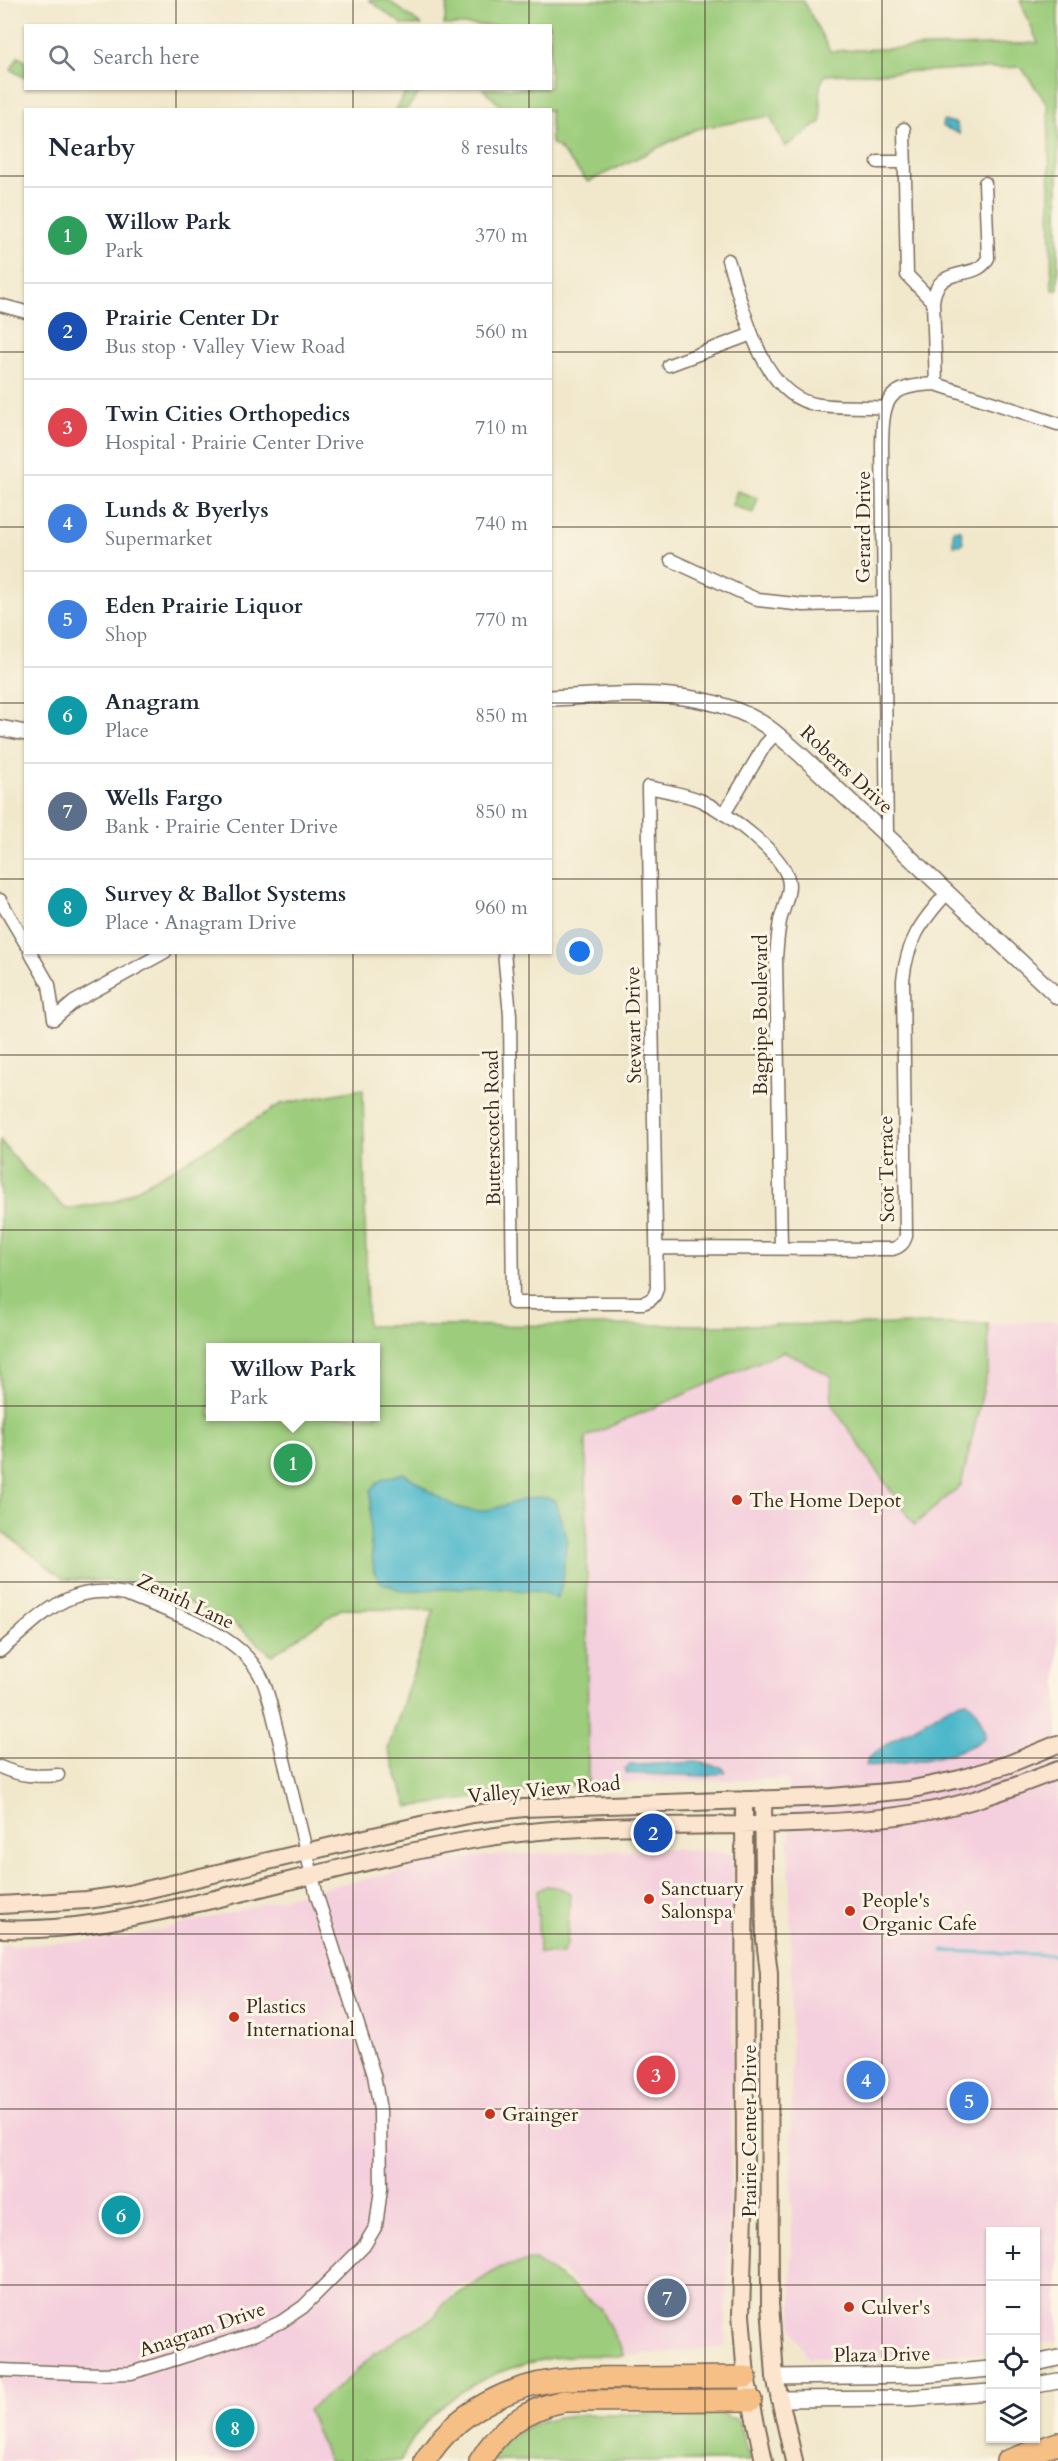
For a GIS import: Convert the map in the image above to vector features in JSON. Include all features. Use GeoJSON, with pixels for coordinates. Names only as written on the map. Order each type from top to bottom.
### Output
{"type":"FeatureCollection","features":[{"type":"Feature","properties":{"kind":"highway"},"geometry":{"type":"LineString","coordinates":[[424,2461],[445,2434],[463,2418],[484,2404],[524,2388],[570,2379],[746,2377]]}},
{"type":"Feature","properties":{"kind":"highway"},"geometry":{"type":"LineString","coordinates":[[480,2461],[495,2439],[517,2419],[531,2411],[564,2401],[751,2400]]}},
{"type":"Feature","properties":{"kind":"highway"},"geometry":{"type":"LineString","coordinates":[[1007,2461],[1058,2443]]}},
{"type":"Feature","properties":{"kind":"main road","name":"Valley View Road"},"geometry":{"type":"LineString","coordinates":[[0,1905],[87,1900],[129,1894],[463,1816],[514,1809],[832,1797],[908,1790],[960,1779],[1009,1764],[1058,1744]]}},
{"type":"Feature","properties":{"kind":"main road"},"geometry":{"type":"LineString","coordinates":[[0,1929],[62,1928],[117,1922],[425,1849],[479,1839],[557,1831],[869,1819],[922,1812],[972,1801],[1058,1770]]}},
{"type":"Feature","properties":{"kind":"main road","name":"Prairie Center Drive"},"geometry":{"type":"LineString","coordinates":[[763,1799],[765,1940],[769,1973],[770,2304],[775,2377],[794,2461]]}},
{"type":"Feature","properties":{"kind":"main road","name":"Prairie Center Drive"},"geometry":{"type":"LineString","coordinates":[[744,1800],[745,2178],[741,2314],[746,2377],[764,2461]]}},
{"type":"Feature","properties":{"kind":"main road"},"geometry":{"type":"LineString","coordinates":[[746,2377],[775,2377]]}},
{"type":"Feature","properties":{"kind":"main road"},"geometry":{"type":"LineString","coordinates":[[751,2400],[779,2399]]}},
{"type":"Feature","properties":{"kind":"street"},"geometry":{"type":"LineString","coordinates":[[904,129],[907,275],[933,302]]}},
{"type":"Feature","properties":{"kind":"street"},"geometry":{"type":"LineString","coordinates":[[878,162],[905,162]]}},
{"type":"Feature","properties":{"kind":"street"},"geometry":{"type":"LineString","coordinates":[[936,384],[933,302],[936,289],[944,279],[983,266],[988,258],[985,183]]}},
{"type":"Feature","properties":{"kind":"street"},"geometry":{"type":"LineString","coordinates":[[728,260],[752,334],[777,383],[801,400],[813,405],[884,408],[892,395],[903,388],[915,384],[936,384],[1058,424]]}},
{"type":"Feature","properties":{"kind":"street"},"geometry":{"type":"LineString","coordinates":[[0,305],[24,311]]}},
{"type":"Feature","properties":{"kind":"street"},"geometry":{"type":"LineString","coordinates":[[669,364],[752,334]]}},
{"type":"Feature","properties":{"kind":"street","name":"Gerard Drive"},"geometry":{"type":"LineString","coordinates":[[884,408],[882,441],[887,835]]}},
{"type":"Feature","properties":{"kind":"street"},"geometry":{"type":"LineString","coordinates":[[671,560],[758,600],[804,605],[884,603]]}},
{"type":"Feature","properties":{"kind":"street","name":"Roberts Drive"},"geometry":{"type":"LineString","coordinates":[[552,698],[642,695],[699,700],[741,712],[776,733],[1058,997]]}},
{"type":"Feature","properties":{"kind":"street"},"geometry":{"type":"LineString","coordinates":[[0,728],[24,733]]}},
{"type":"Feature","properties":{"kind":"street"},"geometry":{"type":"LineString","coordinates":[[724,814],[765,745],[776,733]]}},
{"type":"Feature","properties":{"kind":"street","name":"Stewart Drive"},"geometry":{"type":"LineString","coordinates":[[513,1303],[643,1303],[650,1301],[655,1295],[657,1288],[648,787],[694,799],[724,814]]}},
{"type":"Feature","properties":{"kind":"street","name":"Bagpipe Boulevard"},"geometry":{"type":"LineString","coordinates":[[724,814],[742,826],[780,861],[788,876],[789,885],[780,922],[776,958],[781,1247]]}},
{"type":"Feature","properties":{"kind":"street","name":"Scot Terrace"},"geometry":{"type":"LineString","coordinates":[[656,1248],[893,1249],[900,1247],[904,1242],[906,1228],[903,980],[905,960],[921,922],[947,893]]}},
{"type":"Feature","properties":{"kind":"street"},"geometry":{"type":"LineString","coordinates":[[0,900],[24,941]]}},
{"type":"Feature","properties":{"kind":"street"},"geometry":{"type":"LineString","coordinates":[[31,954],[49,985],[54,1019],[74,1002],[161,954]]}},
{"type":"Feature","properties":{"kind":"street","name":"Butterscotch Road"},"geometry":{"type":"LineString","coordinates":[[504,954],[510,1032],[513,1303]]}},
{"type":"Feature","properties":{"kind":"street","name":"Zenith Lane"},"geometry":{"type":"LineString","coordinates":[[0,1651],[64,1599],[78,1593],[110,1590],[126,1594],[228,1639],[245,1654],[261,1676],[270,1702],[312,1877]]}},
{"type":"Feature","properties":{"kind":"street"},"geometry":{"type":"LineString","coordinates":[[0,1767],[17,1774],[35,1777],[58,1775]]}},
{"type":"Feature","properties":{"kind":"street","name":"Anagram Drive"},"geometry":{"type":"LineString","coordinates":[[0,2370],[131,2373],[255,2334],[281,2322],[303,2307],[357,2254],[370,2237],[379,2216],[381,2189],[380,2110],[377,2091],[371,2064],[312,1877]]}},
{"type":"Feature","properties":{"kind":"street"},"geometry":{"type":"LineString","coordinates":[[1040,2362],[1058,2358]]}},
{"type":"Feature","properties":{"kind":"street","name":"Plaza Drive"},"geometry":{"type":"LineString","coordinates":[[775,2377],[922,2375],[986,2369]]}},
{"type":"Feature","properties":{"kind":"street"},"geometry":{"type":"LineString","coordinates":[[1040,2384],[1058,2381]]}},
{"type":"Feature","properties":{"kind":"street"},"geometry":{"type":"LineString","coordinates":[[779,2399],[909,2398],[986,2392]]}},
{"type":"Feature","properties":{"kind":"shaded area"},"geometry":{"type":"Polygon","coordinates":[[[1058,1321],[1058,2340],[1040,2343],[1040,2227],[986,2227],[986,2353],[808,2358],[792,2328],[788,1779],[587,1783],[586,1438],[784,1351],[831,1376],[832,1405],[985,1385],[988,1324],[1058,1321]]]}},
{"type":"Feature","properties":{"kind":"shaded area"},"geometry":{"type":"Polygon","coordinates":[[[676,1849],[732,1854],[733,2063],[725,2347],[624,2356],[603,2314],[561,2269],[460,2285],[432,2315],[376,2352],[308,2410],[328,2461],[0,2461],[0,1944],[13,1946],[124,1938],[306,1892],[450,1860],[494,1855],[676,1849]]]}},
{"type":"Feature","properties":{"kind":"green space"},"geometry":{"type":"Polygon","coordinates":[[[369,0],[388,0],[420,24],[402,24],[369,0]]]}},
{"type":"Feature","properties":{"kind":"green space"},"geometry":{"type":"Polygon","coordinates":[[[448,0],[803,0],[830,51],[1038,43],[1020,0],[1058,0],[1058,290],[1052,290],[1048,105],[1021,67],[825,75],[820,85],[821,122],[785,147],[770,116],[696,129],[588,182],[559,148],[552,144],[552,108],[503,108],[484,90],[552,90],[552,24],[444,24],[448,0]]]}},
{"type":"Feature","properties":{"kind":"green space"},"geometry":{"type":"Polygon","coordinates":[[[18,57],[24,60],[24,77],[11,70],[18,57]]]}},
{"type":"Feature","properties":{"kind":"green space"},"geometry":{"type":"Polygon","coordinates":[[[408,90],[421,90],[408,108],[396,108],[408,90]]]}},
{"type":"Feature","properties":{"kind":"green space"},"geometry":{"type":"Polygon","coordinates":[[[737,491],[758,498],[753,513],[732,505],[737,491]]]}},
{"type":"Feature","properties":{"kind":"green space"},"geometry":{"type":"Polygon","coordinates":[[[363,1089],[367,1326],[988,1324],[989,1365],[961,1485],[914,1525],[832,1405],[831,1376],[784,1351],[586,1437],[588,1783],[408,1807],[388,1749],[434,1610],[341,1609],[272,1655],[235,1624],[146,1583],[64,1579],[0,1530],[0,1140],[23,1168],[66,1209],[116,1201],[281,1104],[363,1089]]]}},
{"type":"Feature","properties":{"kind":"green space"},"geometry":{"type":"Polygon","coordinates":[[[547,1886],[560,1888],[570,1893],[567,1944],[562,1954],[539,1953],[537,1891],[547,1886]]]}},
{"type":"Feature","properties":{"kind":"green space"},"geometry":{"type":"Polygon","coordinates":[[[535,2260],[601,2309],[624,2356],[569,2356],[518,2366],[470,2386],[449,2401],[430,2418],[414,2438],[401,2461],[328,2461],[308,2410],[344,2382],[376,2352],[434,2317],[444,2303],[501,2267],[535,2260]]]}},
{"type":"Feature","properties":{"kind":"green space"},"geometry":{"type":"Polygon","coordinates":[[[719,2413],[738,2420],[750,2461],[490,2461],[503,2444],[518,2432],[535,2423],[553,2418],[591,2414],[719,2413]]]}},
{"type":"Feature","properties":{"kind":"water"},"geometry":{"type":"Polygon","coordinates":[[[943,121],[956,123],[960,134],[942,126],[943,121]]]}},
{"type":"Feature","properties":{"kind":"water"},"geometry":{"type":"Polygon","coordinates":[[[953,530],[961,530],[963,543],[960,545],[953,545],[953,530]]]}},
{"type":"Feature","properties":{"kind":"water"},"geometry":{"type":"Polygon","coordinates":[[[403,1473],[447,1502],[466,1510],[487,1510],[525,1499],[554,1500],[567,1537],[561,1588],[556,1598],[542,1592],[480,1587],[403,1591],[380,1582],[374,1572],[370,1537],[371,1490],[381,1480],[403,1473]]]}},
{"type":"Feature","properties":{"kind":"water"},"geometry":{"type":"Polygon","coordinates":[[[967,1701],[980,1718],[985,1739],[942,1756],[897,1764],[866,1766],[868,1758],[891,1741],[956,1703],[967,1701]]]}},
{"type":"Feature","properties":{"kind":"water"},"geometry":{"type":"Polygon","coordinates":[[[697,1762],[724,1768],[725,1772],[709,1776],[636,1774],[627,1773],[625,1769],[629,1765],[697,1762]]]}},
{"type":"Feature","properties":{"kind":"waterway"},"geometry":{"type":"LineString","coordinates":[[943,1951],[1058,1955]]}},
{"type":"Feature","properties":{"kind":"place","name":"Willow Park"},"geometry":{"type":"Point","coordinates":[293,1463]}},
{"type":"Feature","properties":{"kind":"place","name":"The Home Depot"},"geometry":{"type":"Point","coordinates":[737,1500]}},
{"type":"Feature","properties":{"kind":"place","name":"Prairie Center Dr"},"geometry":{"type":"Point","coordinates":[653,1833]}},
{"type":"Feature","properties":{"kind":"place","name":"Sanctuary Salonspa"},"geometry":{"type":"Point","coordinates":[649,1899]}},
{"type":"Feature","properties":{"kind":"place","name":"People's Organic Cafe"},"geometry":{"type":"Point","coordinates":[850,1911]}},
{"type":"Feature","properties":{"kind":"place","name":"Plastics International"},"geometry":{"type":"Point","coordinates":[234,2017]}},
{"type":"Feature","properties":{"kind":"place","name":"Twin Cities Orthopedics"},"geometry":{"type":"Point","coordinates":[656,2075]}},
{"type":"Feature","properties":{"kind":"place","name":"Lunds & Byerlys"},"geometry":{"type":"Point","coordinates":[866,2080]}},
{"type":"Feature","properties":{"kind":"place","name":"Eden Prairie Liquor"},"geometry":{"type":"Point","coordinates":[969,2101]}},
{"type":"Feature","properties":{"kind":"place","name":"Grainger"},"geometry":{"type":"Point","coordinates":[490,2114]}},
{"type":"Feature","properties":{"kind":"place","name":"Anagram"},"geometry":{"type":"Point","coordinates":[121,2215]}},
{"type":"Feature","properties":{"kind":"place","name":"Wells Fargo"},"geometry":{"type":"Point","coordinates":[667,2298]}},
{"type":"Feature","properties":{"kind":"place","name":"Culver's"},"geometry":{"type":"Point","coordinates":[849,2307]}},
{"type":"Feature","properties":{"kind":"place","name":"Survey & Ballot Systems"},"geometry":{"type":"Point","coordinates":[235,2428]}}]}
